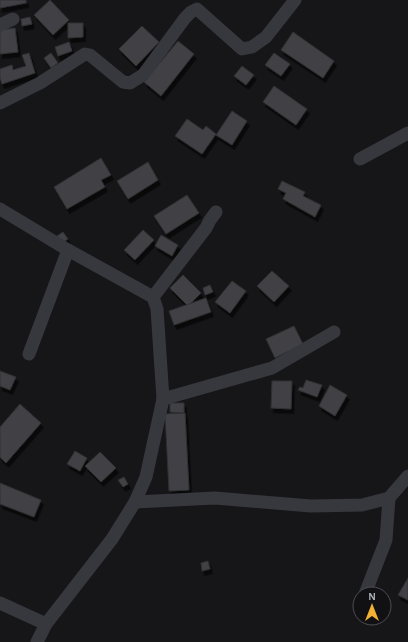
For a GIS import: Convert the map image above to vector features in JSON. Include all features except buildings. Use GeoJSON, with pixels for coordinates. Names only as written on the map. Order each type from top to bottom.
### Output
{"type":"FeatureCollection","features":[{"type":"Feature","properties":{"kind":"street"},"geometry":{"type":"LineString","coordinates":[[0,103],[40,83],[85,54],[90,55],[123,82],[130,83],[143,75],[185,18],[200,5],[242,49],[252,47],[266,37],[295,0]]}},
{"type":"Feature","properties":{"kind":"street"},"geometry":{"type":"LineString","coordinates":[[0,25],[12,19]]}},
{"type":"Feature","properties":{"kind":"street"},"geometry":{"type":"LineString","coordinates":[[360,159],[408,133]]}},
{"type":"Feature","properties":{"kind":"street"},"geometry":{"type":"LineString","coordinates":[[0,209],[68,250],[153,297],[157,309],[163,399],[146,477],[136,502],[112,539],[46,624],[38,642]]}},
{"type":"Feature","properties":{"kind":"street"},"geometry":{"type":"LineString","coordinates":[[153,297],[206,228],[216,212]]}},
{"type":"Feature","properties":{"kind":"street"},"geometry":{"type":"LineString","coordinates":[[29,354],[68,250]]}},
{"type":"Feature","properties":{"kind":"street"},"geometry":{"type":"LineString","coordinates":[[163,399],[272,368],[334,332]]}},
{"type":"Feature","properties":{"kind":"street"},"geometry":{"type":"LineString","coordinates":[[136,502],[214,498],[311,506],[362,505],[389,498],[408,476]]}},
{"type":"Feature","properties":{"kind":"street"},"geometry":{"type":"LineString","coordinates":[[368,586],[386,540],[389,498]]}},
{"type":"Feature","properties":{"kind":"street"},"geometry":{"type":"LineString","coordinates":[[0,603],[46,624]]}}]}
